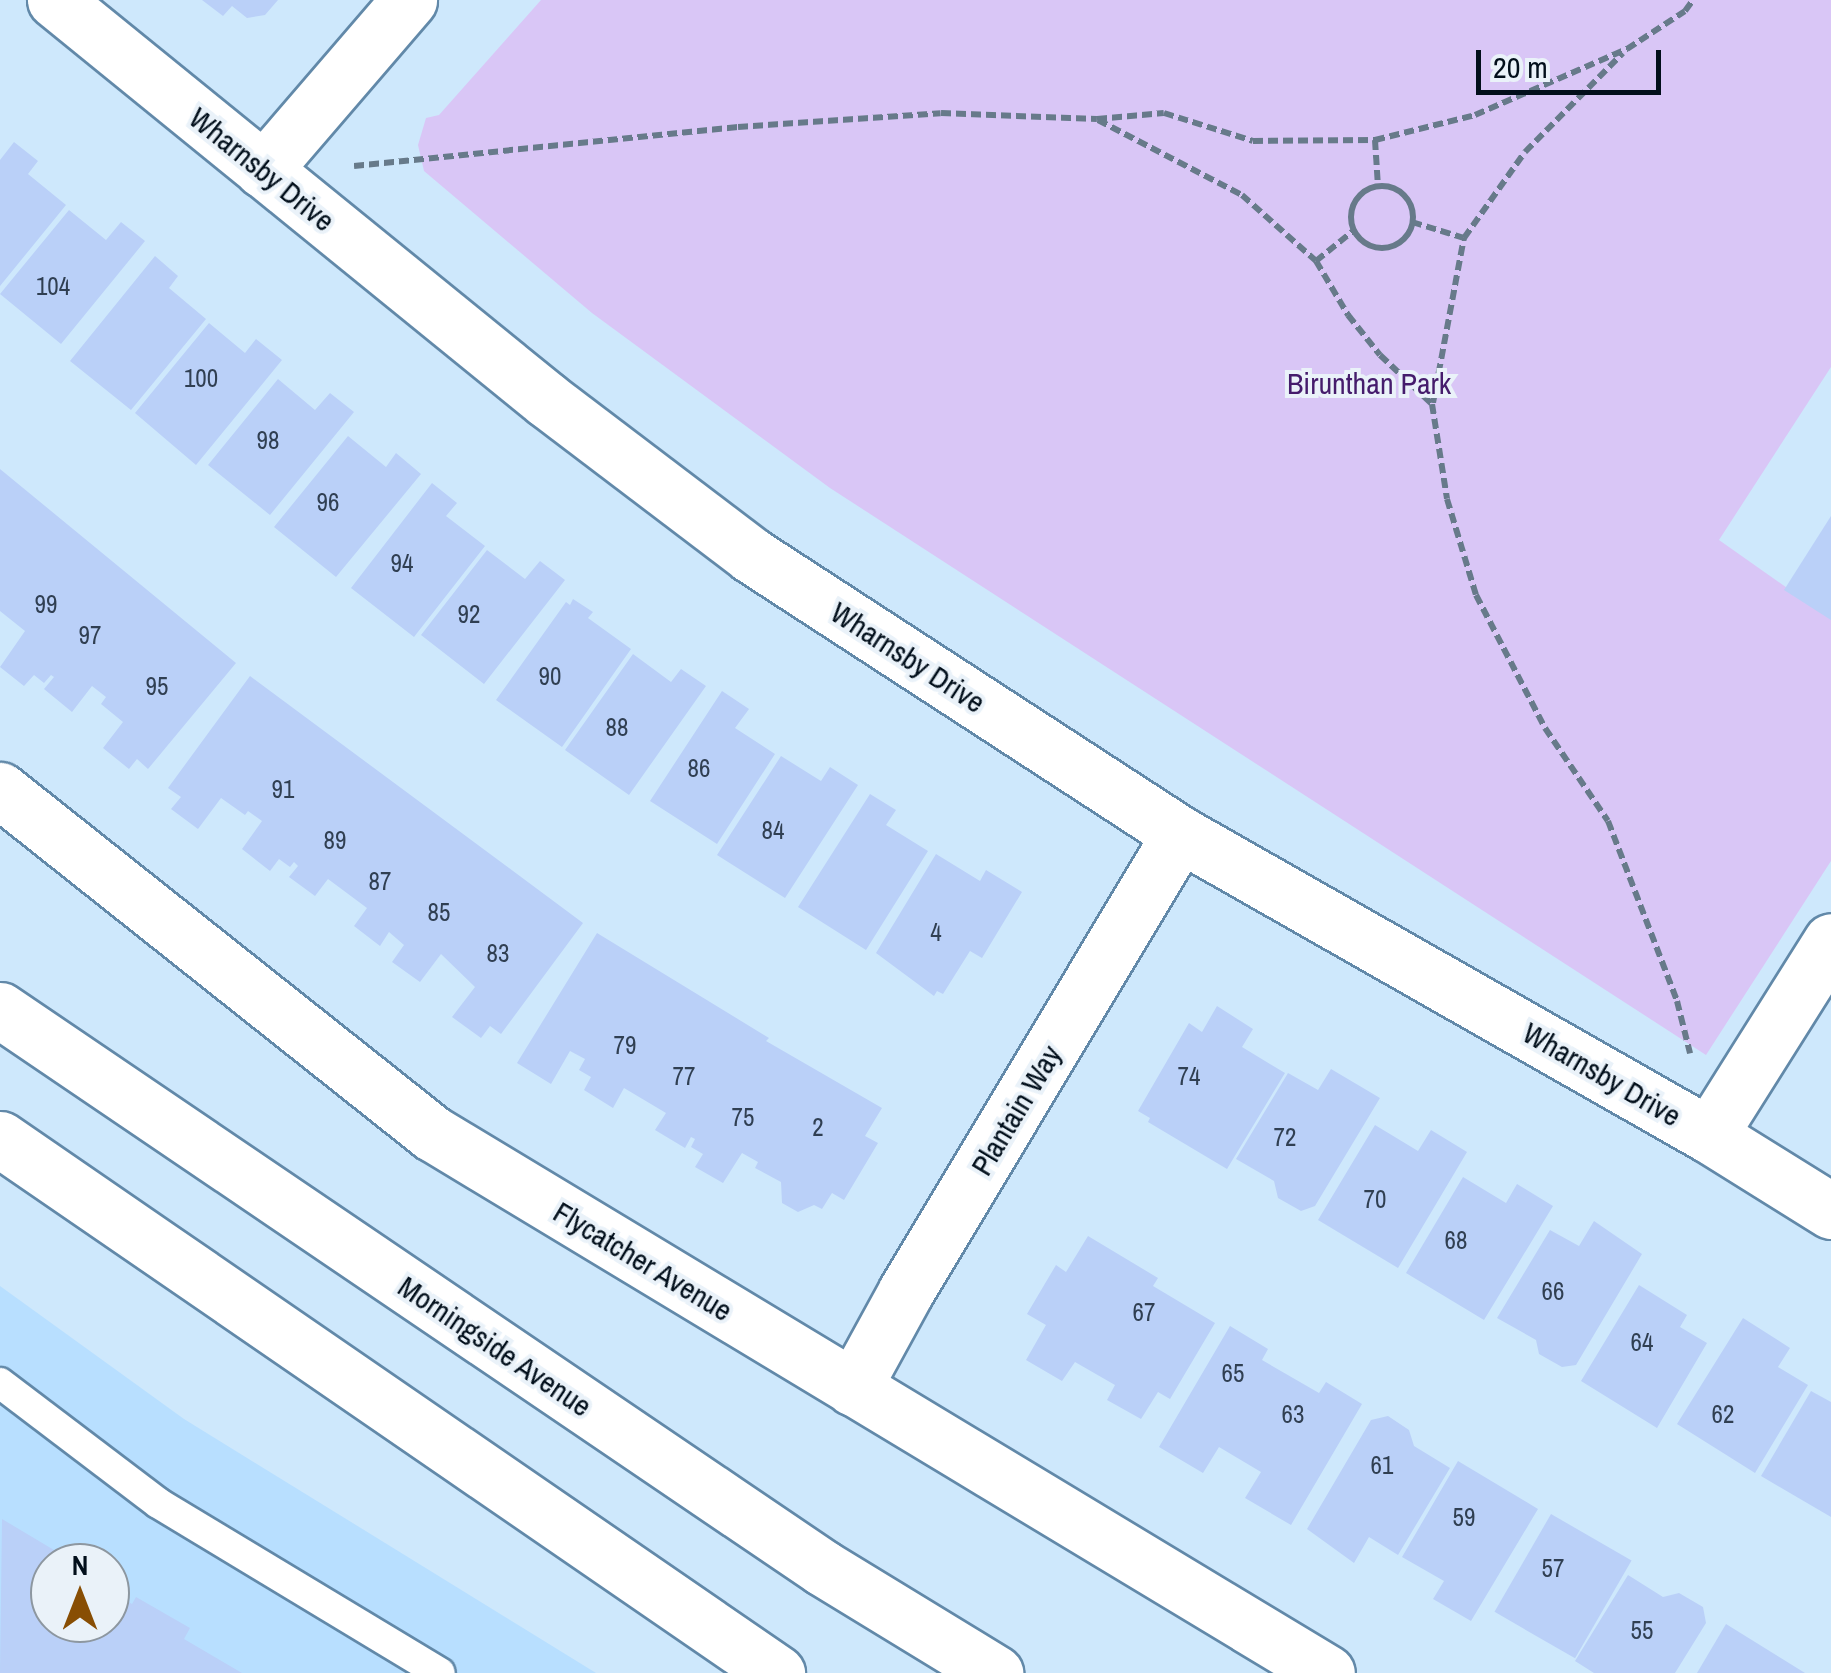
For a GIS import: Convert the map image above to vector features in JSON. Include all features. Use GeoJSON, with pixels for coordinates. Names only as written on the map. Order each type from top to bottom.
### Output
{"type":"FeatureCollection","features":[{"type":"Feature","properties":{"kind":"street","name":"Wharnsby Drive"},"geometry":{"type":"LineString","coordinates":[[55,0],[548,400],[751,555],[1180,834],[1709,1135],[1831,1210]]}},
{"type":"Feature","properties":{"kind":"street"},"geometry":{"type":"LineString","coordinates":[[263,170],[409,0]]}},
{"type":"Feature","properties":{"kind":"street","name":"Flycatcher Avenue"},"geometry":{"type":"LineString","coordinates":[[0,790],[432,1133],[1326,1673]]}},
{"type":"Feature","properties":{"kind":"street","name":"Plantain Way"},"geometry":{"type":"LineString","coordinates":[[853,1388],[906,1291],[1180,834]]}},
{"type":"Feature","properties":{"kind":"street"},"geometry":{"type":"LineString","coordinates":[[1709,1135],[1831,941]]}},
{"type":"Feature","properties":{"kind":"street","name":"Morningside Avenue"},"geometry":{"type":"LineString","coordinates":[[0,1010],[823,1568],[994,1673]]}},
{"type":"Feature","properties":{"kind":"street"},"geometry":{"type":"LineString","coordinates":[[0,1140],[777,1673]]}},
{"type":"Feature","properties":{"kind":"lane"},"geometry":{"type":"LineString","coordinates":[[0,1384],[158,1504],[440,1673]]}},
{"type":"Feature","properties":{"kind":"path"},"geometry":{"type":"LineString","coordinates":[[263,170],[380,165],[738,127],[941,113],[1097,119],[1164,113],[1253,140],[1374,140],[1475,115],[1627,49],[1685,11],[1693,0]]}},
{"type":"Feature","properties":{"kind":"path"},"geometry":{"type":"LineString","coordinates":[[1627,49],[1525,152],[1464,238],[1432,404],[1446,500],[1476,595],[1545,728],[1608,822],[1678,1001],[1709,1135]]}},
{"type":"Feature","properties":{"kind":"path"},"geometry":{"type":"LineString","coordinates":[[1097,119],[1242,195],[1316,260],[1348,315],[1380,355],[1432,404]]}},
{"type":"Feature","properties":{"kind":"path"},"geometry":{"type":"LineString","coordinates":[[1374,140],[1378,186]]}},
{"type":"Feature","properties":{"kind":"path"},"geometry":{"type":"LineString","coordinates":[[1378,186],[1404,196],[1412,222],[1404,239],[1386,248],[1366,244],[1353,231],[1354,202],[1378,186]]}},
{"type":"Feature","properties":{"kind":"path"},"geometry":{"type":"LineString","coordinates":[[1412,222],[1464,238]]}},
{"type":"Feature","properties":{"kind":"path"},"geometry":{"type":"LineString","coordinates":[[1316,260],[1353,231]]}},
{"type":"Feature","properties":{"kind":"shaded area"},"geometry":{"type":"Polygon","coordinates":[[[0,1286],[184,1419],[596,1673],[0,1673],[0,1286]]]}},
{"type":"Feature","properties":{"kind":"green space","name":"Birunthan Park"},"geometry":{"type":"Polygon","coordinates":[[[541,0],[1831,0],[1831,367],[1719,540],[1831,619],[1831,861],[1706,1055],[830,488],[592,313],[424,171],[418,145],[426,118],[439,115],[541,0]]]}},
{"type":"Feature","properties":{"kind":"building"},"geometry":{"type":"Polygon","coordinates":[[[202,0],[278,0],[265,15],[247,18],[232,6],[223,16],[202,0]]]}},
{"type":"Feature","properties":{"kind":"building"},"geometry":{"type":"Polygon","coordinates":[[[14,142],[38,161],[28,174],[66,205],[0,286],[0,160],[14,142]]]}},
{"type":"Feature","properties":{"kind":"building"},"geometry":{"type":"Polygon","coordinates":[[[69,210],[106,240],[121,222],[145,241],[61,344],[0,294],[69,210]]]}},
{"type":"Feature","properties":{"kind":"building"},"geometry":{"type":"Polygon","coordinates":[[[155,256],[178,276],[169,288],[206,319],[131,410],[70,361],[155,256]]]}},
{"type":"Feature","properties":{"kind":"building"},"geometry":{"type":"Polygon","coordinates":[[[209,323],[245,353],[256,339],[282,360],[196,465],[135,413],[209,323]]]}},
{"type":"Feature","properties":{"kind":"building"},"geometry":{"type":"Polygon","coordinates":[[[278,379],[315,410],[330,393],[354,412],[270,515],[208,465],[278,379]]]}},
{"type":"Feature","properties":{"kind":"building"},"geometry":{"type":"Polygon","coordinates":[[[348,436],[386,467],[396,453],[421,474],[336,577],[274,527],[348,436]]]}},
{"type":"Feature","properties":{"kind":"building"},"geometry":{"type":"Polygon","coordinates":[[[0,469],[236,663],[148,769],[137,759],[129,769],[103,748],[123,722],[101,704],[106,697],[92,686],[72,712],[44,689],[54,677],[51,675],[44,683],[34,675],[24,686],[0,667],[25,631],[0,611],[0,469]]]}},
{"type":"Feature","properties":{"kind":"building"},"geometry":{"type":"Polygon","coordinates":[[[432,483],[457,503],[446,516],[485,546],[414,637],[351,588],[432,483]]]}},
{"type":"Feature","properties":{"kind":"building"},"geometry":{"type":"Polygon","coordinates":[[[1831,516],[1831,620],[1784,590],[1831,516]]]}},
{"type":"Feature","properties":{"kind":"building"},"geometry":{"type":"Polygon","coordinates":[[[487,550],[525,579],[540,561],[565,580],[484,684],[421,635],[487,550]]]}},
{"type":"Feature","properties":{"kind":"building"},"geometry":{"type":"Polygon","coordinates":[[[573,599],[593,612],[588,618],[631,649],[562,747],[496,700],[566,602],[570,605],[573,599]]]}},
{"type":"Feature","properties":{"kind":"building"},"geometry":{"type":"Polygon","coordinates":[[[633,654],[671,682],[681,669],[706,686],[629,795],[565,750],[633,654]]]}},
{"type":"Feature","properties":{"kind":"building"},"geometry":{"type":"Polygon","coordinates":[[[250,676],[583,923],[501,1034],[490,1026],[481,1038],[452,1017],[475,987],[441,954],[420,982],[392,962],[404,945],[389,932],[380,946],[354,926],[367,908],[328,879],[315,896],[289,877],[298,866],[294,862],[290,867],[279,859],[270,871],[242,849],[262,821],[248,811],[245,815],[221,798],[198,829],[171,809],[181,797],[168,788],[250,676]]]}},
{"type":"Feature","properties":{"kind":"building"},"geometry":{"type":"Polygon","coordinates":[[[722,691],[749,709],[735,728],[775,754],[717,844],[650,801],[722,691]]]}},
{"type":"Feature","properties":{"kind":"building"},"geometry":{"type":"Polygon","coordinates":[[[781,756],[821,781],[830,767],[858,785],[785,898],[717,855],[781,756]]]}},
{"type":"Feature","properties":{"kind":"building"},"geometry":{"type":"Polygon","coordinates":[[[870,794],[896,810],[886,825],[928,851],[866,950],[798,907],[870,794]]]}},
{"type":"Feature","properties":{"kind":"building"},"geometry":{"type":"Polygon","coordinates":[[[936,854],[980,881],[986,870],[1022,892],[982,958],[970,951],[943,994],[937,991],[934,996],[876,953],[936,854]]]}},
{"type":"Feature","properties":{"kind":"building"},"geometry":{"type":"Polygon","coordinates":[[[597,933],[769,1038],[766,1041],[882,1108],[865,1136],[878,1143],[844,1200],[832,1193],[822,1209],[814,1205],[798,1212],[782,1203],[781,1182],[755,1168],[758,1162],[742,1153],[723,1183],[695,1167],[703,1154],[691,1147],[695,1139],[691,1137],[685,1148],[655,1130],[666,1113],[624,1088],[613,1108],[584,1090],[591,1077],[579,1070],[585,1059],[570,1051],[551,1084],[517,1063],[597,933]]]}},
{"type":"Feature","properties":{"kind":"building"},"geometry":{"type":"Polygon","coordinates":[[[1217,1006],[1253,1029],[1242,1047],[1285,1073],[1227,1169],[1148,1122],[1150,1118],[1138,1111],[1189,1023],[1202,1032],[1217,1006]]]}},
{"type":"Feature","properties":{"kind":"building"},"geometry":{"type":"Polygon","coordinates":[[[1331,1069],[1380,1098],[1315,1206],[1301,1211],[1278,1198],[1274,1181],[1236,1159],[1288,1073],[1318,1090],[1331,1069]]]}},
{"type":"Feature","properties":{"kind":"building"},"geometry":{"type":"Polygon","coordinates":[[[1375,1125],[1418,1151],[1431,1130],[1467,1152],[1398,1268],[1318,1220],[1375,1125]]]}},
{"type":"Feature","properties":{"kind":"building"},"geometry":{"type":"Polygon","coordinates":[[[1463,1177],[1506,1203],[1517,1184],[1553,1206],[1484,1320],[1406,1273],[1463,1177]]]}},
{"type":"Feature","properties":{"kind":"building"},"geometry":{"type":"Polygon","coordinates":[[[1594,1221],[1642,1254],[1576,1365],[1562,1367],[1539,1354],[1536,1340],[1497,1318],[1550,1230],[1579,1246],[1594,1221]]]}},
{"type":"Feature","properties":{"kind":"building"},"geometry":{"type":"Polygon","coordinates":[[[1088,1236],[1158,1278],[1153,1286],[1215,1323],[1170,1399],[1158,1392],[1141,1419],[1107,1400],[1115,1385],[1075,1362],[1062,1381],[1026,1360],[1046,1325],[1027,1314],[1056,1265],[1066,1272],[1088,1236]]]}},
{"type":"Feature","properties":{"kind":"building"},"geometry":{"type":"Polygon","coordinates":[[[1639,1285],[1687,1315],[1680,1327],[1707,1343],[1657,1428],[1581,1381],[1639,1285]]]}},
{"type":"Feature","properties":{"kind":"building"},"geometry":{"type":"Polygon","coordinates":[[[1743,1318],[1790,1348],[1778,1367],[1808,1385],[1755,1473],[1677,1424],[1743,1318]]]}},
{"type":"Feature","properties":{"kind":"building"},"geometry":{"type":"Polygon","coordinates":[[[1230,1326],[1268,1349],[1262,1360],[1319,1393],[1326,1382],[1362,1404],[1291,1525],[1245,1498],[1261,1472],[1219,1447],[1203,1473],[1159,1447],[1230,1326]]]}},
{"type":"Feature","properties":{"kind":"building"},"geometry":{"type":"Polygon","coordinates":[[[1811,1391],[1831,1402],[1831,1517],[1761,1476],[1811,1391]]]}},
{"type":"Feature","properties":{"kind":"building"},"geometry":{"type":"Polygon","coordinates":[[[1388,1416],[1409,1430],[1414,1446],[1450,1468],[1398,1555],[1369,1537],[1354,1563],[1307,1529],[1371,1420],[1388,1416]]]}},
{"type":"Feature","properties":{"kind":"building"},"geometry":{"type":"Polygon","coordinates":[[[1458,1461],[1538,1509],[1471,1621],[1433,1599],[1444,1581],[1402,1557],[1458,1461]]]}},
{"type":"Feature","properties":{"kind":"building"},"geometry":{"type":"Polygon","coordinates":[[[1551,1514],[1632,1560],[1575,1658],[1494,1612],[1551,1514]]]}},
{"type":"Feature","properties":{"kind":"building"},"geometry":{"type":"Polygon","coordinates":[[[2,1519],[42,1543],[30,1543],[30,1643],[130,1643],[130,1603],[136,1597],[190,1628],[184,1639],[242,1673],[0,1673],[2,1519]]]}},
{"type":"Feature","properties":{"kind":"building"},"geometry":{"type":"Polygon","coordinates":[[[1628,1575],[1663,1597],[1679,1593],[1703,1607],[1706,1623],[1675,1673],[1594,1673],[1575,1661],[1628,1575]]]}},
{"type":"Feature","properties":{"kind":"building"},"geometry":{"type":"Polygon","coordinates":[[[1726,1624],[1805,1673],[1697,1673],[1726,1624]]]}}]}
